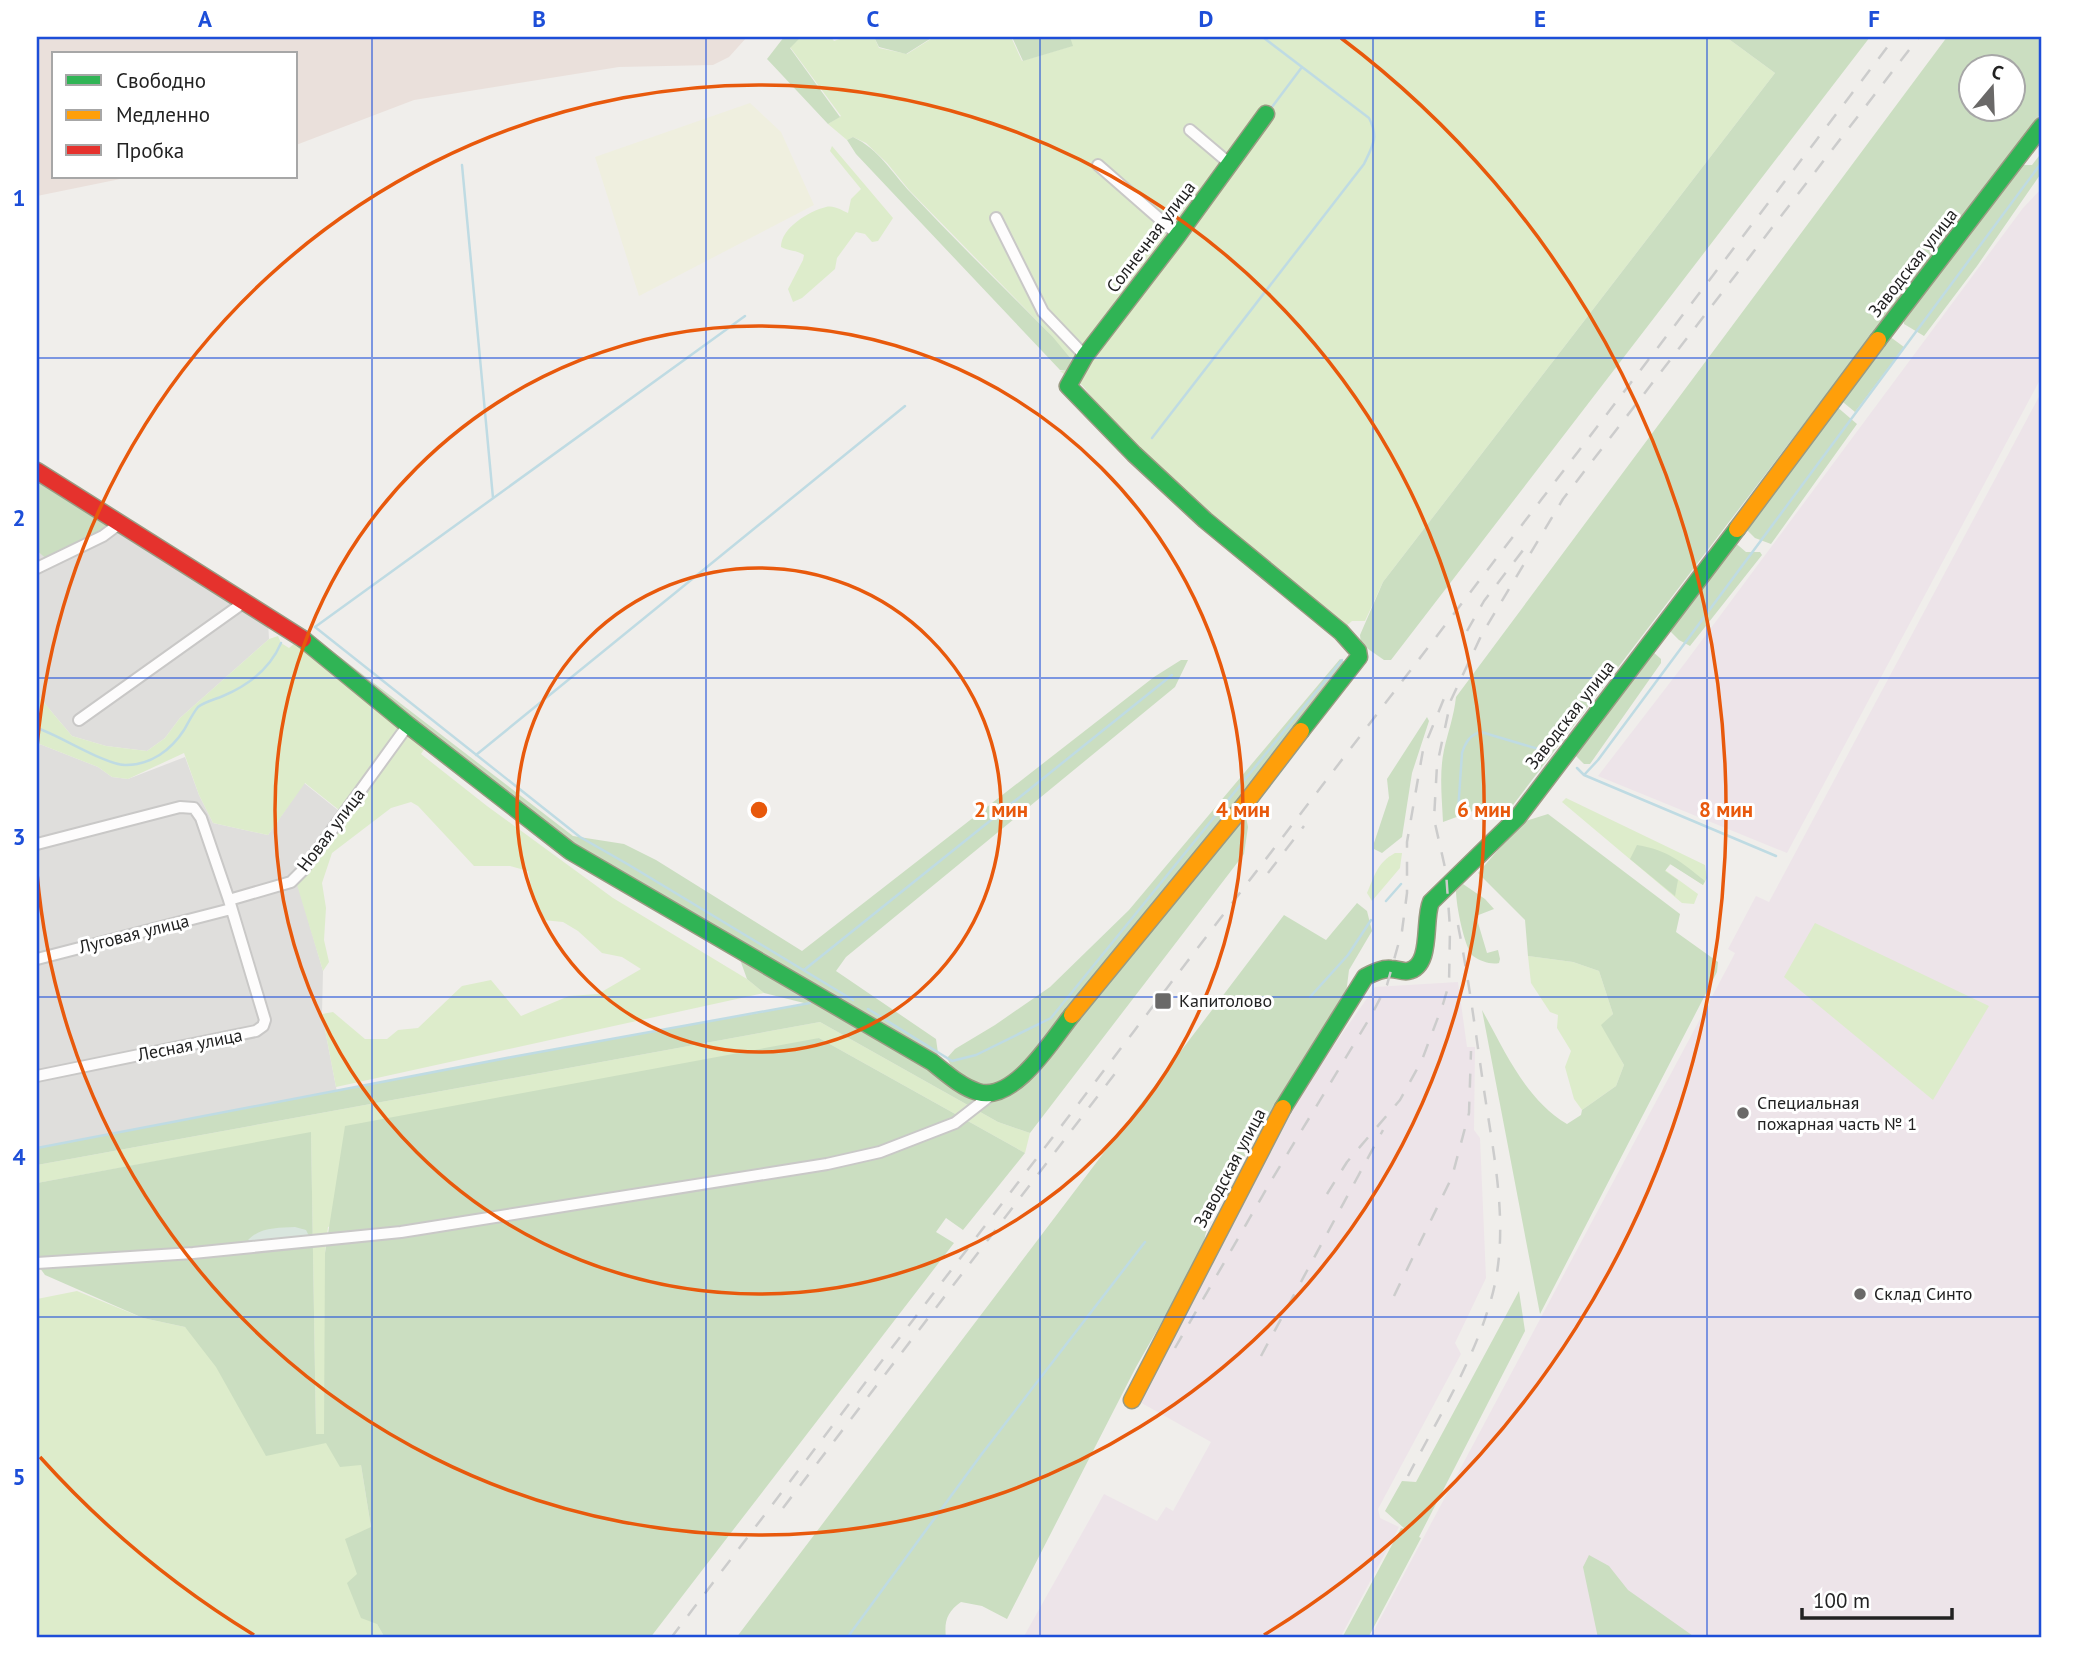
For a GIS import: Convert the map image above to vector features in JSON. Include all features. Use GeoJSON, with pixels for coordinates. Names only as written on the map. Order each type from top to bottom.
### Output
{"type":"FeatureCollection","features":[{"type":"Feature","properties":{"kind":"street","name":"Солнечная улица"},"geometry":{"type":"LineString","coordinates":[[991,1095],[1007,1089],[1035,1060],[1245,804],[1320,709],[1359,654],[1341,632],[1205,520],[1134,454],[1068,386],[1085,356],[1266,114]]}},
{"type":"Feature","properties":{"kind":"street","name":"Заводская улица"},"geometry":{"type":"LineString","coordinates":[[1132,1400],[1289,1099],[1365,977],[1382,970],[1401,972],[1414,968],[1420,961],[1425,940],[1426,917],[1432,902],[1518,817],[1738,528],[1832,399],[2042,126]]}},
{"type":"Feature","properties":{"kind":"street"},"geometry":{"type":"LineString","coordinates":[[1190,130],[1229,163]]}},
{"type":"Feature","properties":{"kind":"street"},"geometry":{"type":"LineString","coordinates":[[1098,165],[1178,235]]}},
{"type":"Feature","properties":{"kind":"street"},"geometry":{"type":"LineString","coordinates":[[996,218],[1043,312],[1085,356]]}},
{"type":"Feature","properties":{"kind":"street"},"geometry":{"type":"LineString","coordinates":[[37,471],[309,643],[408,725],[570,851],[911,1050],[972,1090],[991,1095]]}},
{"type":"Feature","properties":{"kind":"street"},"geometry":{"type":"LineString","coordinates":[[37,568],[103,536],[119,524]]}},
{"type":"Feature","properties":{"kind":"street"},"geometry":{"type":"LineString","coordinates":[[79,720],[243,603]]}},
{"type":"Feature","properties":{"kind":"street","name":"Новая улица"},"geometry":{"type":"LineString","coordinates":[[230,905],[291,882],[303,870],[408,725]]}},
{"type":"Feature","properties":{"kind":"street"},"geometry":{"type":"LineString","coordinates":[[37,844],[180,807],[194,808],[201,818],[230,905]]}},
{"type":"Feature","properties":{"kind":"street","name":"Луговая улица"},"geometry":{"type":"LineString","coordinates":[[37,959],[230,905]]}},
{"type":"Feature","properties":{"kind":"street","name":"Лесная улица"},"geometry":{"type":"LineString","coordinates":[[37,1076],[259,1029],[265,1020],[230,905]]}},
{"type":"Feature","properties":{"kind":"street"},"geometry":{"type":"LineString","coordinates":[[37,1263],[193,1254],[401,1232],[827,1164],[880,1152],[944,1128],[991,1095]]}},
{"type":"Feature","properties":{"kind":"shaded area"},"geometry":{"type":"Polygon","coordinates":[[[37,37],[747,37],[729,57],[713,65],[619,67],[414,100],[298,144],[298,52],[52,52],[52,178],[125,178],[37,196],[37,37]]]}},
{"type":"Feature","properties":{"kind":"shaded area"},"geometry":{"type":"Polygon","coordinates":[[[2042,188],[2042,376],[1787,853],[1598,776],[2023,208],[2042,188]]]}},
{"type":"Feature","properties":{"kind":"shaded area"},"geometry":{"type":"Polygon","coordinates":[[[2042,391],[2042,1638],[1370,1638],[1732,959],[1735,953],[1728,949],[1756,896],[1769,902],[2042,391]]]}},
{"type":"Feature","properties":{"kind":"shaded area"},"geometry":{"type":"Polygon","coordinates":[[[111,523],[268,622],[269,639],[180,718],[165,738],[147,751],[106,746],[72,736],[37,697],[37,551],[49,560],[111,523]]]}},
{"type":"Feature","properties":{"kind":"shaded area"},"geometry":{"type":"Polygon","coordinates":[[[37,743],[98,767],[112,777],[128,779],[185,757],[213,823],[268,835],[304,783],[339,811],[295,875],[323,971],[322,1014],[337,1092],[37,1148],[37,743]]]}},
{"type":"Feature","properties":{"kind":"shaded area"},"geometry":{"type":"Polygon","coordinates":[[[1458,982],[1467,1047],[1475,1047],[1474,1130],[1480,1138],[1486,1278],[1455,1343],[1461,1354],[1378,1509],[1380,1518],[1399,1527],[1340,1638],[1023,1638],[1104,1494],[1157,1521],[1166,1507],[1173,1511],[1211,1442],[1138,1401],[1294,1102],[1375,987],[1458,982]]]}},
{"type":"Feature","properties":{"kind":"shaded area"},"geometry":{"type":"Polygon","coordinates":[[[295,1227],[306,1230],[309,1236],[278,1244],[262,1244],[248,1240],[264,1230],[295,1227]]]}},
{"type":"Feature","properties":{"kind":"green space"},"geometry":{"type":"Polygon","coordinates":[[[784,37],[801,37],[790,48],[840,117],[828,124],[767,59],[784,37]]]}},
{"type":"Feature","properties":{"kind":"green space"},"geometry":{"type":"Polygon","coordinates":[[[801,37],[831,37],[834,41],[845,37],[874,37],[879,48],[907,54],[934,37],[1011,37],[1022,61],[1072,46],[1069,37],[1726,37],[1775,73],[1383,582],[1365,621],[1352,621],[1345,627],[1279,575],[1115,426],[1082,385],[1060,371],[1068,371],[1052,336],[866,143],[853,137],[847,140],[828,124],[841,116],[790,47],[801,37]]]}},
{"type":"Feature","properties":{"kind":"green space"},"geometry":{"type":"Polygon","coordinates":[[[874,37],[933,37],[906,54],[879,47],[874,37]]]}},
{"type":"Feature","properties":{"kind":"green space"},"geometry":{"type":"Polygon","coordinates":[[[1012,37],[1070,37],[1073,46],[1023,61],[1012,37]]]}},
{"type":"Feature","properties":{"kind":"green space"},"geometry":{"type":"Polygon","coordinates":[[[1726,37],[1870,37],[1391,660],[1384,660],[1361,644],[1360,635],[1383,582],[1775,73],[1726,37]]]}},
{"type":"Feature","properties":{"kind":"green space"},"geometry":{"type":"Polygon","coordinates":[[[1947,37],[2042,37],[2042,112],[1513,805],[1481,808],[1443,822],[1442,759],[1456,697],[1947,37]]]}},
{"type":"Feature","properties":{"kind":"green space"},"geometry":{"type":"Polygon","coordinates":[[[750,103],[781,132],[814,205],[639,296],[595,157],[750,103]]]}},
{"type":"Feature","properties":{"kind":"green space"},"geometry":{"type":"Polygon","coordinates":[[[853,137],[878,155],[928,211],[1052,336],[1071,359],[1068,371],[1060,370],[856,154],[847,140],[853,137]]]}},
{"type":"Feature","properties":{"kind":"green space"},"geometry":{"type":"Polygon","coordinates":[[[832,146],[893,218],[878,241],[872,242],[865,234],[856,232],[837,258],[835,269],[802,298],[793,302],[788,289],[804,255],[781,247],[786,233],[797,221],[819,209],[832,207],[848,213],[851,199],[861,189],[830,151],[832,146]]]}},
{"type":"Feature","properties":{"kind":"green space"},"geometry":{"type":"Polygon","coordinates":[[[2042,152],[2042,172],[1977,266],[1924,336],[1904,324],[1904,319],[2019,165],[2032,165],[2042,152]]]}},
{"type":"Feature","properties":{"kind":"green space"},"geometry":{"type":"Polygon","coordinates":[[[1889,336],[1904,347],[1855,412],[1838,398],[1889,336]]]}},
{"type":"Feature","properties":{"kind":"green space"},"geometry":{"type":"Polygon","coordinates":[[[1836,406],[1857,424],[1771,544],[1755,538],[1745,528],[1836,406]]]}},
{"type":"Feature","properties":{"kind":"green space"},"geometry":{"type":"Polygon","coordinates":[[[37,464],[112,523],[48,560],[37,551],[37,464]]]}},
{"type":"Feature","properties":{"kind":"green space"},"geometry":{"type":"Polygon","coordinates":[[[1732,540],[1746,552],[1760,552],[1762,555],[1690,646],[1670,631],[1671,622],[1732,540]]]}},
{"type":"Feature","properties":{"kind":"green space"},"geometry":{"type":"Polygon","coordinates":[[[278,636],[281,643],[289,648],[301,638],[429,742],[421,754],[487,806],[613,898],[747,979],[764,993],[336,1087],[322,1014],[333,1012],[365,1039],[387,1039],[398,1030],[418,1028],[462,986],[491,980],[521,1016],[569,996],[598,994],[641,969],[622,957],[602,953],[578,931],[563,922],[543,920],[535,905],[528,871],[510,866],[474,866],[418,806],[411,802],[391,808],[332,853],[322,883],[326,908],[324,940],[329,962],[323,971],[294,875],[339,810],[305,783],[268,835],[213,823],[199,795],[184,753],[128,779],[112,777],[98,767],[37,743],[37,697],[72,736],[106,746],[147,751],[165,738],[180,718],[269,639],[278,636]]]}},
{"type":"Feature","properties":{"kind":"green space"},"geometry":{"type":"Polygon","coordinates":[[[324,647],[573,836],[624,844],[656,860],[802,951],[1154,677],[1181,660],[1188,660],[1175,687],[846,957],[836,971],[936,1039],[938,1053],[932,1062],[961,1086],[947,1058],[955,1049],[1050,987],[1129,910],[1340,659],[1345,662],[1245,812],[1248,827],[1244,854],[1030,1133],[998,1122],[820,1022],[37,1165],[37,1148],[512,1057],[808,1004],[764,993],[747,979],[733,940],[571,847],[324,647]]]}},
{"type":"Feature","properties":{"kind":"green space"},"geometry":{"type":"Polygon","coordinates":[[[1652,651],[1661,659],[1661,663],[1590,764],[1584,764],[1575,755],[1578,744],[1652,651]]]}},
{"type":"Feature","properties":{"kind":"green space"},"geometry":{"type":"Polygon","coordinates":[[[1427,717],[1429,721],[1412,773],[1402,837],[1382,853],[1374,849],[1374,843],[1389,798],[1387,779],[1427,717]]]}},
{"type":"Feature","properties":{"kind":"green space"},"geometry":{"type":"Polygon","coordinates":[[[1566,798],[1705,865],[1707,878],[1703,885],[1671,864],[1665,870],[1698,894],[1694,904],[1682,903],[1562,802],[1566,798]]]}},
{"type":"Feature","properties":{"kind":"green space"},"geometry":{"type":"Polygon","coordinates":[[[1548,814],[1680,914],[1676,932],[1718,962],[1717,972],[1540,1314],[1482,1010],[1528,1088],[1552,1114],[1567,1124],[1616,1086],[1624,1065],[1601,1025],[1613,1014],[1599,971],[1573,962],[1528,956],[1525,920],[1478,873],[1522,822],[1548,814]]]}},
{"type":"Feature","properties":{"kind":"green space"},"geometry":{"type":"Polygon","coordinates":[[[1637,845],[1674,858],[1705,881],[1703,885],[1670,864],[1665,871],[1678,880],[1675,896],[1630,859],[1637,845]]]}},
{"type":"Feature","properties":{"kind":"green space"},"geometry":{"type":"Polygon","coordinates":[[[1395,853],[1402,853],[1400,868],[1372,901],[1367,893],[1375,875],[1380,865],[1395,853]]]}},
{"type":"Feature","properties":{"kind":"green space"},"geometry":{"type":"Polygon","coordinates":[[[1463,884],[1485,899],[1494,909],[1476,916],[1487,953],[1498,950],[1499,963],[1482,961],[1470,951],[1461,925],[1456,897],[1456,891],[1463,884]]]}},
{"type":"Feature","properties":{"kind":"green space"},"geometry":{"type":"Polygon","coordinates":[[[1357,903],[1367,911],[1372,931],[1349,970],[1346,994],[1210,1212],[1202,1252],[1136,1367],[1007,1619],[982,1606],[961,1602],[952,1609],[948,1617],[946,1638],[736,1638],[1284,915],[1326,940],[1357,903]]]}},
{"type":"Feature","properties":{"kind":"green space"},"geometry":{"type":"Polygon","coordinates":[[[1815,923],[1989,1006],[1933,1100],[1784,977],[1815,923]]]}},
{"type":"Feature","properties":{"kind":"green space"},"geometry":{"type":"Polygon","coordinates":[[[1528,956],[1573,962],[1599,971],[1613,1014],[1602,1025],[1624,1065],[1616,1086],[1582,1110],[1574,1099],[1565,1067],[1571,1051],[1557,1028],[1558,1015],[1550,1012],[1531,983],[1528,956]]]}},
{"type":"Feature","properties":{"kind":"green space"},"geometry":{"type":"Polygon","coordinates":[[[820,1022],[998,1122],[1030,1133],[1025,1153],[819,1038],[328,1227],[325,1253],[325,1434],[316,1434],[311,1133],[37,1183],[37,1165],[820,1022]]]}},
{"type":"Feature","properties":{"kind":"green space"},"geometry":{"type":"Polygon","coordinates":[[[819,1038],[1025,1153],[963,1230],[946,1218],[936,1232],[954,1243],[650,1638],[385,1638],[377,1624],[361,1618],[347,1583],[357,1574],[345,1539],[371,1527],[361,1465],[340,1467],[326,1443],[266,1456],[216,1367],[185,1327],[143,1318],[45,1275],[37,1264],[37,1183],[311,1132],[316,1434],[324,1434],[325,1253],[345,1126],[819,1038]]]}},
{"type":"Feature","properties":{"kind":"green space"},"geometry":{"type":"Polygon","coordinates":[[[77,1291],[143,1318],[185,1327],[327,1443],[361,1465],[371,1527],[377,1624],[385,1638],[37,1638],[37,1299],[77,1291]]]}},
{"type":"Feature","properties":{"kind":"green space"},"geometry":{"type":"Polygon","coordinates":[[[1519,1291],[1525,1331],[1419,1537],[1421,1538],[1368,1638],[1342,1638],[1401,1528],[1405,1529],[1385,1511],[1402,1481],[1416,1482],[1519,1291]]]}},
{"type":"Feature","properties":{"kind":"green space"},"geometry":{"type":"Polygon","coordinates":[[[1589,1555],[1609,1566],[1628,1590],[1696,1638],[1598,1638],[1583,1567],[1589,1555]]]}},
{"type":"Feature","properties":{"kind":"waterway"},"geometry":{"type":"LineString","coordinates":[[1152,438],[1364,164],[1374,141],[1374,131],[1369,118],[1264,38]]}},
{"type":"Feature","properties":{"kind":"waterway"},"geometry":{"type":"LineString","coordinates":[[1272,107],[1302,67]]}},
{"type":"Feature","properties":{"kind":"waterway"},"geometry":{"type":"LineString","coordinates":[[1577,768],[1584,775],[1598,760],[2042,162]]}},
{"type":"Feature","properties":{"kind":"waterway"},"geometry":{"type":"LineString","coordinates":[[462,165],[493,498]]}},
{"type":"Feature","properties":{"kind":"waterway"},"geometry":{"type":"LineString","coordinates":[[745,316],[315,627],[580,837],[853,1000]]}},
{"type":"Feature","properties":{"kind":"waterway"},"geometry":{"type":"LineString","coordinates":[[476,755],[905,406]]}},
{"type":"Feature","properties":{"kind":"waterway"},"geometry":{"type":"LineString","coordinates":[[37,728],[107,761],[126,765],[144,762],[160,755],[173,744],[198,707],[233,692],[258,675],[271,661],[281,643]]}},
{"type":"Feature","properties":{"kind":"waterway"},"geometry":{"type":"LineString","coordinates":[[868,1009],[952,1061],[976,1055],[1051,1018],[1342,660]]}},
{"type":"Feature","properties":{"kind":"waterway"},"geometry":{"type":"LineString","coordinates":[[804,970],[1172,675]]}},
{"type":"Feature","properties":{"kind":"waterway"},"geometry":{"type":"LineString","coordinates":[[1458,812],[1462,753],[1471,737],[1481,732],[1545,751]]}},
{"type":"Feature","properties":{"kind":"waterway"},"geometry":{"type":"LineString","coordinates":[[1584,775],[1776,856]]}},
{"type":"Feature","properties":{"kind":"waterway"},"geometry":{"type":"LineString","coordinates":[[1386,901],[1401,884]]}},
{"type":"Feature","properties":{"kind":"waterway"},"geometry":{"type":"LineString","coordinates":[[1310,997],[1348,955],[1371,920]]}},
{"type":"Feature","properties":{"kind":"waterway"},"geometry":{"type":"LineString","coordinates":[[37,1148],[810,1003]]}},
{"type":"Feature","properties":{"kind":"waterway"},"geometry":{"type":"LineString","coordinates":[[847,1638],[981,1455],[1145,1242]]}},
{"type":"Feature","properties":{"kind":"railway"},"geometry":{"type":"LineString","coordinates":[[671,1638],[1895,37]]}},
{"type":"Feature","properties":{"kind":"railway"},"geometry":{"type":"LineString","coordinates":[[1327,1194],[1347,1162],[1400,1100],[1422,1060],[1449,984],[1450,928],[1446,872],[1434,819],[1437,765],[1451,700],[1482,634],[1563,499],[1919,37]]}},
{"type":"Feature","properties":{"kind":"railway"},"geometry":{"type":"LineString","coordinates":[[1467,631],[1484,601],[1527,545]]}},
{"type":"Feature","properties":{"kind":"railway"},"geometry":{"type":"LineString","coordinates":[[1175,1348],[1387,985],[1402,931],[1407,893],[1407,842],[1423,750],[1445,696]]}},
{"type":"Feature","properties":{"kind":"railway"},"geometry":{"type":"LineString","coordinates":[[1268,873],[1304,826]]}},
{"type":"Feature","properties":{"kind":"railway"},"geometry":{"type":"LineString","coordinates":[[1408,1476],[1474,1348],[1490,1303],[1500,1249],[1495,1165],[1457,920]]}},
{"type":"Feature","properties":{"kind":"railway"},"geometry":{"type":"LineString","coordinates":[[1394,1296],[1452,1177],[1469,1113],[1471,1051]]}},
{"type":"Feature","properties":{"kind":"railway"},"geometry":{"type":"LineString","coordinates":[[783,1508],[1123,1063]]}},
{"type":"Feature","properties":{"kind":"railway"},"geometry":{"type":"LineString","coordinates":[[1261,1356],[1383,1130]]}},
{"type":"Feature","properties":{"kind":"traffic: fast"},"geometry":{"type":"LineString","coordinates":[[1266,114],[1085,356],[1068,386],[1134,454],[1205,520],[1341,632],[1358,651],[1359,657],[1301,731]]}},
{"type":"Feature","properties":{"kind":"traffic: fast"},"geometry":{"type":"LineString","coordinates":[[1878,340],[2042,126]]}},
{"type":"Feature","properties":{"kind":"traffic: fast"},"geometry":{"type":"LineString","coordinates":[[1283,1108],[1365,977],[1384,969],[1408,971],[1421,961],[1431,902],[1518,817],[1737,529]]}},
{"type":"Feature","properties":{"kind":"traffic: fast"},"geometry":{"type":"LineString","coordinates":[[303,639],[570,851],[932,1062],[966,1087],[978,1092],[992,1093],[1005,1088],[1031,1067],[1072,1015]]}},
{"type":"Feature","properties":{"kind":"traffic: slow"},"geometry":{"type":"LineString","coordinates":[[1737,529],[1878,340]]}},
{"type":"Feature","properties":{"kind":"traffic: slow"},"geometry":{"type":"LineString","coordinates":[[1072,1015],[1245,804],[1301,731]]}},
{"type":"Feature","properties":{"kind":"traffic: slow"},"geometry":{"type":"LineString","coordinates":[[1132,1400],[1283,1108]]}},
{"type":"Feature","properties":{"kind":"traffic: jam"},"geometry":{"type":"LineString","coordinates":[[37,471],[303,639]]}},
{"type":"Feature","properties":{"kind":"place","name":"Капитолово"},"geometry":{"type":"Point","coordinates":[1163,1001]}},
{"type":"Feature","properties":{"kind":"place","name":"Специальная пожарная часть № 1"},"geometry":{"type":"Point","coordinates":[1743,1113]}},
{"type":"Feature","properties":{"kind":"place","name":"Склад Синто"},"geometry":{"type":"Point","coordinates":[1860,1294]}}]}
